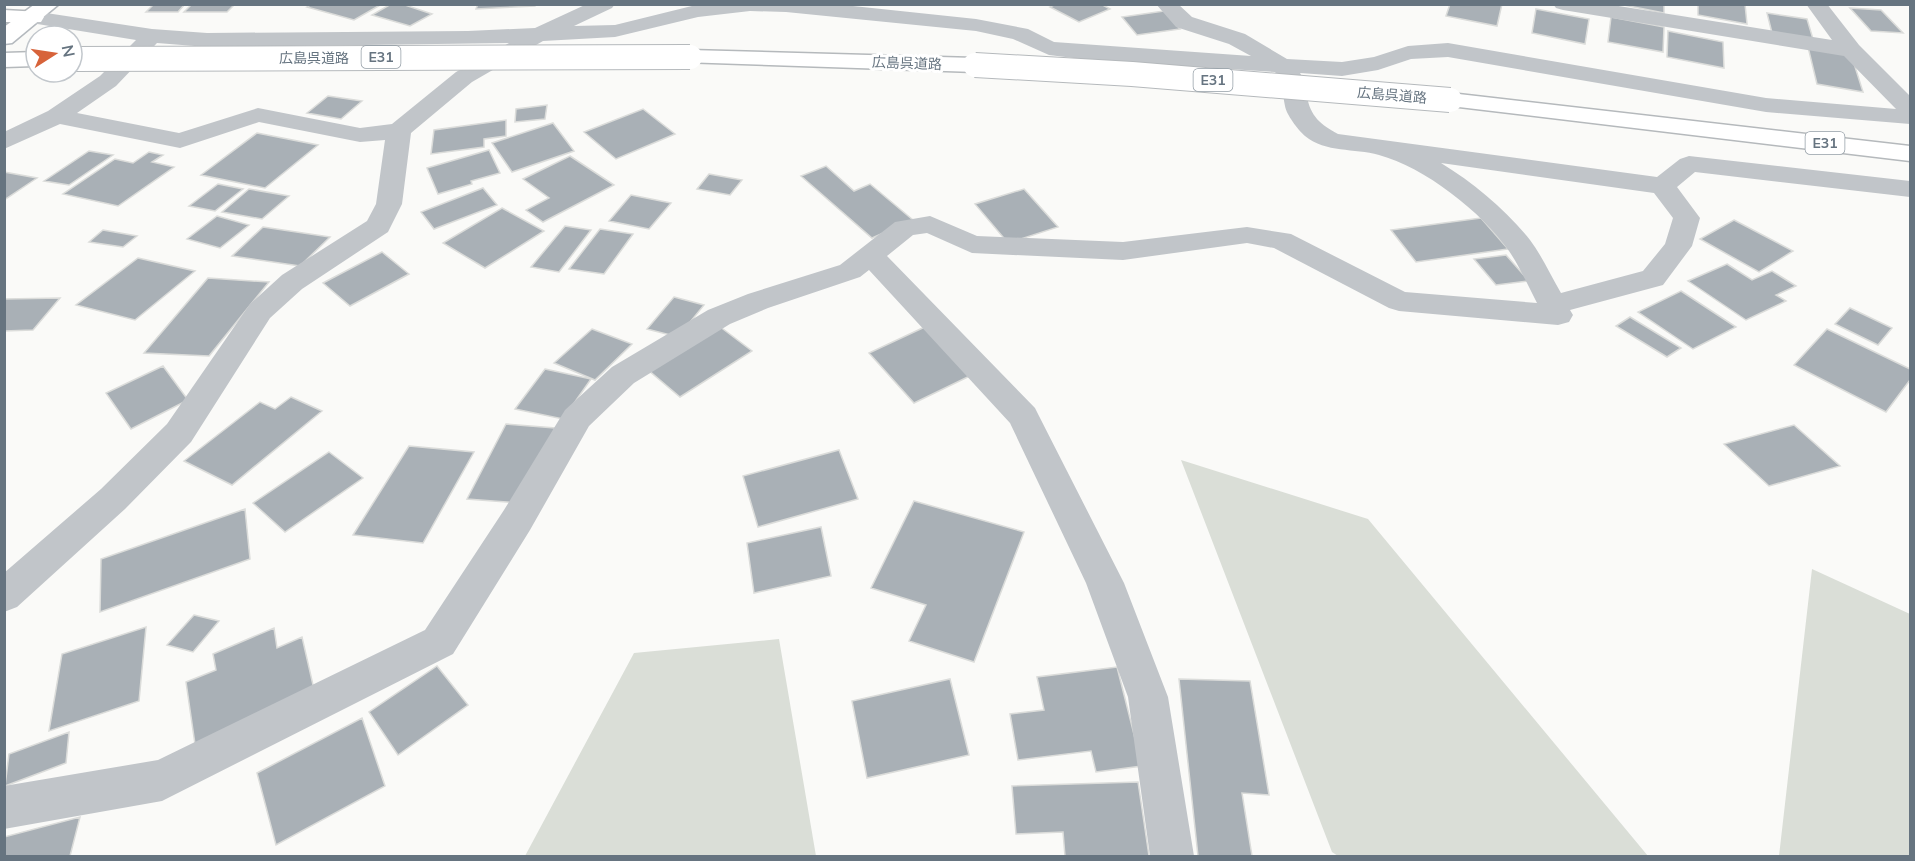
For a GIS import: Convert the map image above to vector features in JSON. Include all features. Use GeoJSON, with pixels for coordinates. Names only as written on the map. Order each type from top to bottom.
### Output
{"type":"FeatureCollection","features":[{"type":"Feature","properties":{"kind":"main road"},"geometry":{"type":"LineString","coordinates":[[4,16],[41,11]]}},
{"type":"Feature","properties":{"kind":"main road"},"geometry":{"type":"LineString","coordinates":[[4,38],[41,11]]}},
{"type":"Feature","properties":{"kind":"main road","name":"広島呉道路"},"geometry":{"type":"LineString","coordinates":[[84,59],[690,57],[975,65],[1132,74],[1450,100],[1740,132],[1911,154]]}},
{"type":"Feature","properties":{"kind":"main road"},"geometry":{"type":"LineString","coordinates":[[4,60],[24,60]]}},
{"type":"Feature","properties":{"kind":"main road","name":"広島呉道路"},"geometry":{"type":"LineString","coordinates":[[1740,132],[1911,147]]}},
{"type":"Feature","properties":{"kind":"street"},"geometry":{"type":"LineString","coordinates":[[57,117],[180,141],[258,115],[360,135],[399,131],[464,76],[538,35],[605,4]]}},
{"type":"Feature","properties":{"kind":"street"},"geometry":{"type":"LineString","coordinates":[[1166,4],[1184,22],[1237,39],[1282,66],[1293,79],[1297,109],[1312,129],[1332,141],[1662,186],[1687,218],[1678,246],[1653,278],[1553,305]]}},
{"type":"Feature","properties":{"kind":"street"},"geometry":{"type":"LineString","coordinates":[[1563,4],[1851,50]]}},
{"type":"Feature","properties":{"kind":"street"},"geometry":{"type":"LineString","coordinates":[[1816,4],[1851,50],[1911,109]]}},
{"type":"Feature","properties":{"kind":"street"},"geometry":{"type":"LineString","coordinates":[[41,11],[152,36],[207,39],[468,38],[615,31],[698,11],[750,5],[786,6],[976,25],[1020,34],[1049,48],[1090,53],[1282,66],[1342,69],[1378,63],[1408,52],[1448,50],[1766,105],[1911,117]]}},
{"type":"Feature","properties":{"kind":"street"},"geometry":{"type":"LineString","coordinates":[[4,142],[57,117],[108,81],[152,36]]}},
{"type":"Feature","properties":{"kind":"street"},"geometry":{"type":"LineString","coordinates":[[4,596],[113,499],[179,433],[260,311],[292,282],[378,226],[390,204],[390,184],[399,131]]}},
{"type":"Feature","properties":{"kind":"street"},"geometry":{"type":"LineString","coordinates":[[4,808],[162,780],[439,642],[517,520],[577,418],[623,375],[719,317],[758,301],[850,271],[905,228],[930,224],[972,243],[1123,251],[1247,235],[1281,240],[1399,301],[1558,315],[1520,246],[1485,209],[1451,180],[1415,158],[1379,147]]}},
{"type":"Feature","properties":{"kind":"street"},"geometry":{"type":"LineString","coordinates":[[1662,186],[1689,164],[1911,189]]}},
{"type":"Feature","properties":{"kind":"street"},"geometry":{"type":"LineString","coordinates":[[871,255],[1023,416],[1105,584],[1148,697],[1172,856]]}},
{"type":"Feature","properties":{"kind":"shaded area"},"geometry":{"type":"Polygon","coordinates":[[[1181,460],[1368,519],[1648,856],[1338,856],[1332,852],[1181,460]]]}},
{"type":"Feature","properties":{"kind":"shaded area"},"geometry":{"type":"Polygon","coordinates":[[[1812,569],[1910,614],[1910,856],[1779,856],[1812,569]]]}},
{"type":"Feature","properties":{"kind":"shaded area"},"geometry":{"type":"Polygon","coordinates":[[[779,639],[816,856],[525,856],[634,653],[779,639]]]}},
{"type":"Feature","properties":{"kind":"building"},"geometry":{"type":"Polygon","coordinates":[[[154,4],[185,4],[178,12],[146,12],[154,4]]]}},
{"type":"Feature","properties":{"kind":"building"},"geometry":{"type":"Polygon","coordinates":[[[192,4],[235,4],[227,12],[184,12],[192,4]]]}},
{"type":"Feature","properties":{"kind":"building"},"geometry":{"type":"Polygon","coordinates":[[[312,4],[382,4],[354,20],[307,7],[312,4]]]}},
{"type":"Feature","properties":{"kind":"building"},"geometry":{"type":"Polygon","coordinates":[[[391,4],[402,4],[432,14],[410,26],[372,15],[391,4]]]}},
{"type":"Feature","properties":{"kind":"building"},"geometry":{"type":"Polygon","coordinates":[[[478,4],[536,4],[535,6],[476,9],[478,4]]]}},
{"type":"Feature","properties":{"kind":"building"},"geometry":{"type":"Polygon","coordinates":[[[1056,4],[1101,4],[1110,9],[1079,22],[1050,7],[1056,4]]]}},
{"type":"Feature","properties":{"kind":"building"},"geometry":{"type":"Polygon","coordinates":[[[1450,4],[1502,4],[1497,26],[1446,16],[1450,4]]]}},
{"type":"Feature","properties":{"kind":"building"},"geometry":{"type":"Polygon","coordinates":[[[1619,4],[1664,4],[1664,13],[1619,4]]]}},
{"type":"Feature","properties":{"kind":"building"},"geometry":{"type":"Polygon","coordinates":[[[1698,4],[1745,4],[1747,24],[1698,15],[1698,4]]]}},
{"type":"Feature","properties":{"kind":"building"},"geometry":{"type":"Polygon","coordinates":[[[1850,8],[1881,10],[1903,33],[1871,31],[1850,8]]]}},
{"type":"Feature","properties":{"kind":"building"},"geometry":{"type":"Polygon","coordinates":[[[1536,9],[1589,19],[1585,44],[1532,33],[1536,9]]]}},
{"type":"Feature","properties":{"kind":"building"},"geometry":{"type":"Polygon","coordinates":[[[1164,11],[1180,29],[1137,35],[1122,17],[1164,11]]]}},
{"type":"Feature","properties":{"kind":"building"},"geometry":{"type":"Polygon","coordinates":[[[1767,13],[1807,19],[1813,39],[1772,33],[1767,13]]]}},
{"type":"Feature","properties":{"kind":"building"},"geometry":{"type":"Polygon","coordinates":[[[1611,17],[1664,27],[1663,52],[1608,42],[1611,17]]]}},
{"type":"Feature","properties":{"kind":"building"},"geometry":{"type":"Polygon","coordinates":[[[1668,31],[1723,42],[1724,68],[1667,57],[1668,31]]]}},
{"type":"Feature","properties":{"kind":"building"},"geometry":{"type":"Polygon","coordinates":[[[1808,47],[1851,54],[1863,92],[1817,84],[1808,47]]]}},
{"type":"Feature","properties":{"kind":"building"},"geometry":{"type":"Polygon","coordinates":[[[328,96],[362,101],[341,119],[307,113],[328,96]]]}},
{"type":"Feature","properties":{"kind":"building"},"geometry":{"type":"Polygon","coordinates":[[[547,105],[545,119],[515,122],[516,109],[547,105]]]}},
{"type":"Feature","properties":{"kind":"building"},"geometry":{"type":"Polygon","coordinates":[[[643,109],[675,134],[616,159],[584,132],[643,109]]]}},
{"type":"Feature","properties":{"kind":"building"},"geometry":{"type":"Polygon","coordinates":[[[506,120],[506,136],[484,139],[484,147],[431,154],[434,130],[506,120]]]}},
{"type":"Feature","properties":{"kind":"building"},"geometry":{"type":"Polygon","coordinates":[[[553,123],[574,151],[512,172],[492,143],[553,123]]]}},
{"type":"Feature","properties":{"kind":"building"},"geometry":{"type":"Polygon","coordinates":[[[257,133],[318,145],[265,188],[201,175],[257,133]]]}},
{"type":"Feature","properties":{"kind":"building"},"geometry":{"type":"Polygon","coordinates":[[[489,150],[500,173],[438,194],[427,168],[489,150]]]}},
{"type":"Feature","properties":{"kind":"building"},"geometry":{"type":"Polygon","coordinates":[[[89,151],[113,155],[69,185],[44,181],[89,151]]]}},
{"type":"Feature","properties":{"kind":"building"},"geometry":{"type":"Polygon","coordinates":[[[149,152],[163,155],[152,162],[174,167],[118,206],[63,194],[115,159],[133,163],[149,152]]]}},
{"type":"Feature","properties":{"kind":"building"},"geometry":{"type":"Polygon","coordinates":[[[570,156],[614,185],[543,222],[526,210],[549,198],[523,179],[570,156]]]}},
{"type":"Feature","properties":{"kind":"building"},"geometry":{"type":"Polygon","coordinates":[[[826,166],[854,191],[870,184],[913,220],[872,238],[801,176],[826,166]]]}},
{"type":"Feature","properties":{"kind":"building"},"geometry":{"type":"Polygon","coordinates":[[[4,172],[37,178],[4,200],[4,172]]]}},
{"type":"Feature","properties":{"kind":"building"},"geometry":{"type":"Polygon","coordinates":[[[709,174],[742,180],[730,195],[697,189],[709,174]]]}},
{"type":"Feature","properties":{"kind":"building"},"geometry":{"type":"Polygon","coordinates":[[[218,184],[243,189],[215,211],[189,206],[218,184]]]}},
{"type":"Feature","properties":{"kind":"building"},"geometry":{"type":"Polygon","coordinates":[[[483,188],[497,205],[434,229],[421,212],[483,188]]]}},
{"type":"Feature","properties":{"kind":"building"},"geometry":{"type":"Polygon","coordinates":[[[249,189],[289,196],[262,219],[222,212],[249,189]]]}},
{"type":"Feature","properties":{"kind":"building"},"geometry":{"type":"Polygon","coordinates":[[[1024,189],[1058,227],[1008,243],[975,204],[1024,189]]]}},
{"type":"Feature","properties":{"kind":"building"},"geometry":{"type":"Polygon","coordinates":[[[631,195],[671,203],[649,229],[609,221],[631,195]]]}},
{"type":"Feature","properties":{"kind":"building"},"geometry":{"type":"Polygon","coordinates":[[[502,208],[544,231],[485,268],[443,243],[502,208]]]}},
{"type":"Feature","properties":{"kind":"building"},"geometry":{"type":"Polygon","coordinates":[[[217,216],[249,225],[220,248],[187,239],[217,216]]]}},
{"type":"Feature","properties":{"kind":"building"},"geometry":{"type":"Polygon","coordinates":[[[1481,218],[1508,249],[1416,262],[1391,230],[1481,218]]]}},
{"type":"Feature","properties":{"kind":"building"},"geometry":{"type":"Polygon","coordinates":[[[1734,220],[1793,251],[1759,272],[1700,239],[1734,220]]]}},
{"type":"Feature","properties":{"kind":"building"},"geometry":{"type":"Polygon","coordinates":[[[565,226],[591,230],[559,272],[531,267],[565,226]]]}},
{"type":"Feature","properties":{"kind":"building"},"geometry":{"type":"Polygon","coordinates":[[[263,227],[330,237],[300,266],[232,256],[263,227]]]}},
{"type":"Feature","properties":{"kind":"building"},"geometry":{"type":"Polygon","coordinates":[[[600,229],[633,234],[604,274],[569,269],[600,229]]]}},
{"type":"Feature","properties":{"kind":"building"},"geometry":{"type":"Polygon","coordinates":[[[103,230],[137,236],[123,247],[89,242],[103,230]]]}},
{"type":"Feature","properties":{"kind":"building"},"geometry":{"type":"Polygon","coordinates":[[[382,252],[409,274],[350,306],[323,283],[382,252]]]}},
{"type":"Feature","properties":{"kind":"building"},"geometry":{"type":"Polygon","coordinates":[[[1506,255],[1529,281],[1496,285],[1474,259],[1506,255]]]}},
{"type":"Feature","properties":{"kind":"building"},"geometry":{"type":"Polygon","coordinates":[[[138,258],[195,271],[135,320],[76,305],[138,258]]]}},
{"type":"Feature","properties":{"kind":"building"},"geometry":{"type":"Polygon","coordinates":[[[1727,264],[1752,280],[1772,271],[1796,286],[1776,295],[1786,301],[1746,320],[1688,281],[1727,264]]]}},
{"type":"Feature","properties":{"kind":"building"},"geometry":{"type":"Polygon","coordinates":[[[208,278],[269,282],[209,356],[144,353],[208,278]]]}},
{"type":"Feature","properties":{"kind":"building"},"geometry":{"type":"Polygon","coordinates":[[[1681,291],[1736,327],[1693,349],[1638,312],[1681,291]]]}},
{"type":"Feature","properties":{"kind":"building"},"geometry":{"type":"Polygon","coordinates":[[[674,297],[704,305],[678,337],[647,329],[674,297]]]}},
{"type":"Feature","properties":{"kind":"building"},"geometry":{"type":"Polygon","coordinates":[[[60,298],[33,330],[4,331],[5,299],[60,298]]]}},
{"type":"Feature","properties":{"kind":"building"},"geometry":{"type":"Polygon","coordinates":[[[1850,308],[1892,328],[1878,345],[1835,324],[1850,308]]]}},
{"type":"Feature","properties":{"kind":"building"},"geometry":{"type":"Polygon","coordinates":[[[1630,317],[1681,348],[1667,357],[1616,326],[1630,317]]]}},
{"type":"Feature","properties":{"kind":"building"},"geometry":{"type":"Polygon","coordinates":[[[929,325],[976,373],[914,403],[869,353],[929,325]]]}},
{"type":"Feature","properties":{"kind":"building"},"geometry":{"type":"Polygon","coordinates":[[[719,326],[752,351],[680,397],[647,369],[719,326]]]}},
{"type":"Feature","properties":{"kind":"building"},"geometry":{"type":"Polygon","coordinates":[[[592,329],[632,344],[595,380],[554,363],[592,329]]]}},
{"type":"Feature","properties":{"kind":"building"},"geometry":{"type":"Polygon","coordinates":[[[1827,329],[1910,369],[1910,380],[1886,412],[1794,365],[1827,329]]]}},
{"type":"Feature","properties":{"kind":"building"},"geometry":{"type":"Polygon","coordinates":[[[163,366],[188,400],[131,429],[106,393],[163,366]]]}},
{"type":"Feature","properties":{"kind":"building"},"geometry":{"type":"Polygon","coordinates":[[[545,369],[591,379],[563,419],[515,409],[545,369]]]}},
{"type":"Feature","properties":{"kind":"building"},"geometry":{"type":"Polygon","coordinates":[[[291,397],[322,411],[232,485],[184,461],[260,402],[275,409],[291,397]]]}},
{"type":"Feature","properties":{"kind":"building"},"geometry":{"type":"Polygon","coordinates":[[[506,424],[555,428],[519,503],[467,499],[506,424]]]}},
{"type":"Feature","properties":{"kind":"building"},"geometry":{"type":"Polygon","coordinates":[[[1794,425],[1840,466],[1769,486],[1724,444],[1794,425]]]}},
{"type":"Feature","properties":{"kind":"building"},"geometry":{"type":"Polygon","coordinates":[[[409,446],[474,452],[423,543],[353,535],[409,446]]]}},
{"type":"Feature","properties":{"kind":"building"},"geometry":{"type":"Polygon","coordinates":[[[839,450],[858,499],[758,527],[743,476],[839,450]]]}},
{"type":"Feature","properties":{"kind":"building"},"geometry":{"type":"Polygon","coordinates":[[[329,452],[363,478],[285,532],[253,503],[329,452]]]}},
{"type":"Feature","properties":{"kind":"building"},"geometry":{"type":"Polygon","coordinates":[[[914,501],[1024,532],[974,662],[909,641],[926,605],[871,588],[914,501]]]}},
{"type":"Feature","properties":{"kind":"building"},"geometry":{"type":"Polygon","coordinates":[[[245,509],[250,559],[100,612],[101,559],[245,509]]]}},
{"type":"Feature","properties":{"kind":"building"},"geometry":{"type":"Polygon","coordinates":[[[821,527],[831,576],[754,593],[747,543],[821,527]]]}},
{"type":"Feature","properties":{"kind":"building"},"geometry":{"type":"Polygon","coordinates":[[[194,615],[219,621],[193,652],[167,645],[194,615]]]}},
{"type":"Feature","properties":{"kind":"building"},"geometry":{"type":"Polygon","coordinates":[[[146,627],[139,701],[49,731],[62,654],[146,627]]]}},
{"type":"Feature","properties":{"kind":"building"},"geometry":{"type":"Polygon","coordinates":[[[274,628],[277,648],[302,637],[316,698],[196,751],[186,682],[216,670],[213,654],[274,628]]]}},
{"type":"Feature","properties":{"kind":"building"},"geometry":{"type":"Polygon","coordinates":[[[437,666],[468,705],[398,755],[369,712],[437,666]]]}},
{"type":"Feature","properties":{"kind":"building"},"geometry":{"type":"Polygon","coordinates":[[[1117,667],[1142,766],[1096,772],[1091,751],[1018,760],[1010,714],[1044,710],[1037,677],[1117,667]]]}},
{"type":"Feature","properties":{"kind":"building"},"geometry":{"type":"Polygon","coordinates":[[[950,679],[969,755],[867,778],[852,701],[950,679]]]}},
{"type":"Feature","properties":{"kind":"building"},"geometry":{"type":"Polygon","coordinates":[[[1179,679],[1250,681],[1269,795],[1242,793],[1252,856],[1198,856],[1179,679]]]}},
{"type":"Feature","properties":{"kind":"building"},"geometry":{"type":"Polygon","coordinates":[[[362,718],[385,786],[276,845],[257,773],[362,718]]]}},
{"type":"Feature","properties":{"kind":"building"},"geometry":{"type":"Polygon","coordinates":[[[69,732],[66,763],[5,786],[9,754],[69,732]]]}},
{"type":"Feature","properties":{"kind":"building"},"geometry":{"type":"Polygon","coordinates":[[[1138,782],[1149,856],[1065,856],[1063,832],[1016,834],[1012,786],[1138,782]]]}},
{"type":"Feature","properties":{"kind":"building"},"geometry":{"type":"Polygon","coordinates":[[[80,817],[70,856],[4,856],[4,837],[80,817]]]}}]}
